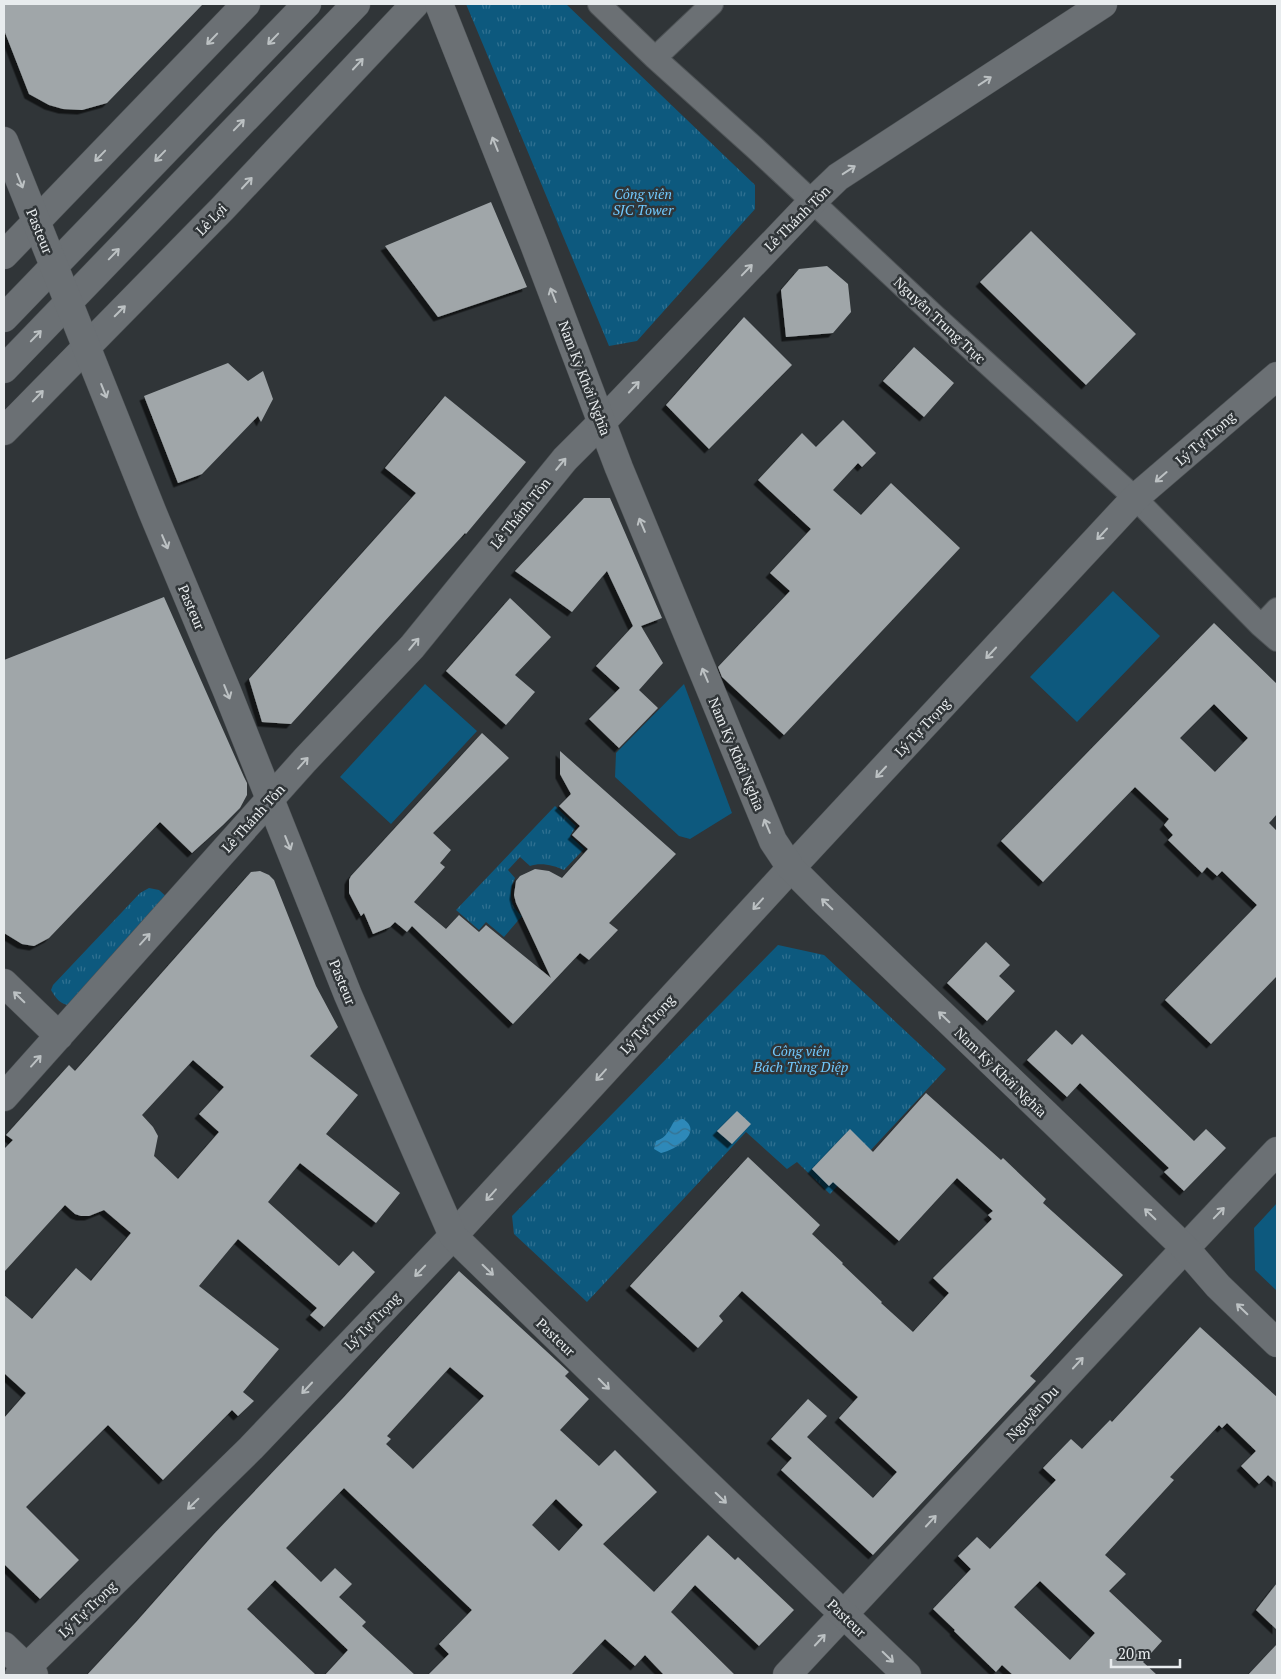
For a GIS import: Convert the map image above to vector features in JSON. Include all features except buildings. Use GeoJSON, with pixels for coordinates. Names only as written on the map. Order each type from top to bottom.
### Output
{"type":"FeatureCollection","features":[{"type":"Feature","properties":{"kind":"street"},"geometry":{"type":"LineString","coordinates":[[4,255],[246,4]]}},
{"type":"Feature","properties":{"kind":"street"},"geometry":{"type":"LineString","coordinates":[[4,318],[307,4]]}},
{"type":"Feature","properties":{"kind":"street"},"geometry":{"type":"LineString","coordinates":[[4,369],[356,4]]}},
{"type":"Feature","properties":{"kind":"street","name":"Lê Lợi"},"geometry":{"type":"LineString","coordinates":[[4,431],[222,209],[415,4]]}},
{"type":"Feature","properties":{"kind":"street","name":"Nam Kỳ Khởi Nghĩa"},"geometry":{"type":"LineString","coordinates":[[439,4],[534,244],[618,468],[773,841],[791,868],[1185,1248],[1218,1286],[1277,1343]]}},
{"type":"Feature","properties":{"kind":"street","name":"Nguyễn Trung Trực"},"geometry":{"type":"LineString","coordinates":[[599,4],[936,317],[1135,498],[1269,633]]}},
{"type":"Feature","properties":{"kind":"street"},"geometry":{"type":"LineString","coordinates":[[655,58],[712,4]]}},
{"type":"Feature","properties":{"kind":"street","name":"Lê Thánh Tôn"},"geometry":{"type":"LineString","coordinates":[[4,1097],[270,799],[412,647],[565,459],[813,201],[838,177],[1103,4]]}},
{"type":"Feature","properties":{"kind":"street","name":"Pasteur"},"geometry":{"type":"LineString","coordinates":[[4,140],[348,995],[454,1236],[695,1472],[907,1675]]}},
{"type":"Feature","properties":{"kind":"street","name":"Lý Tự Trọng"},"geometry":{"type":"LineString","coordinates":[[27,1673],[251,1448],[454,1236],[791,868],[1135,498],[1277,376]]}},
{"type":"Feature","properties":{"kind":"street"},"geometry":{"type":"LineString","coordinates":[[1269,633],[1277,610]]}},
{"type":"Feature","properties":{"kind":"street"},"geometry":{"type":"LineString","coordinates":[[4,983],[59,1036]]}},
{"type":"Feature","properties":{"kind":"street","name":"Nguyễn Du"},"geometry":{"type":"LineString","coordinates":[[787,1675],[1277,1151]]}},
{"type":"Feature","properties":{"kind":"street"},"geometry":{"type":"LineString","coordinates":[[4,1646],[27,1673]]}},
{"type":"Feature","properties":{"kind":"green space","name":"Công viên SJC Tower"},"geometry":{"type":"Polygon","coordinates":[[[466,4],[566,4],[755,185],[755,209],[637,341],[609,346],[466,4]]]}},
{"type":"Feature","properties":{"kind":"green space"},"geometry":{"type":"Polygon","coordinates":[[[1113,591],[1160,636],[1077,722],[1030,677],[1113,591]]]}},
{"type":"Feature","properties":{"kind":"green space"},"geometry":{"type":"Polygon","coordinates":[[[425,684],[477,731],[391,824],[340,777],[425,684]]]}},
{"type":"Feature","properties":{"kind":"green space"},"geometry":{"type":"Polygon","coordinates":[[[684,684],[732,813],[690,839],[679,836],[615,777],[616,753],[684,684]]]}},
{"type":"Feature","properties":{"kind":"green space"},"geometry":{"type":"Polygon","coordinates":[[[555,806],[576,826],[570,836],[584,849],[564,870],[547,865],[538,864],[530,866],[520,857],[508,870],[515,878],[511,889],[511,899],[515,908],[522,916],[504,937],[486,922],[479,930],[456,910],[555,806]]]}},
{"type":"Feature","properties":{"kind":"green space"},"geometry":{"type":"Polygon","coordinates":[[[149,888],[159,890],[169,899],[70,1005],[61,1002],[51,990],[53,985],[140,893],[149,888]]]}},
{"type":"Feature","properties":{"kind":"green space","name":"Công viên Bách Tùng Diệp"},"geometry":{"type":"Polygon","coordinates":[[[778,945],[824,955],[946,1069],[830,1194],[797,1162],[787,1169],[746,1132],[587,1302],[514,1234],[512,1216],[778,945]]]}},
{"type":"Feature","properties":{"kind":"green space"},"geometry":{"type":"Polygon","coordinates":[[[1277,1203],[1277,1291],[1255,1270],[1254,1228],[1277,1203]]]}},
{"type":"Feature","properties":{"kind":"water"},"geometry":{"type":"Polygon","coordinates":[[[683,1119],[689,1124],[691,1129],[686,1140],[674,1148],[661,1153],[654,1149],[656,1141],[665,1135],[675,1120],[683,1119]]]}}]}
